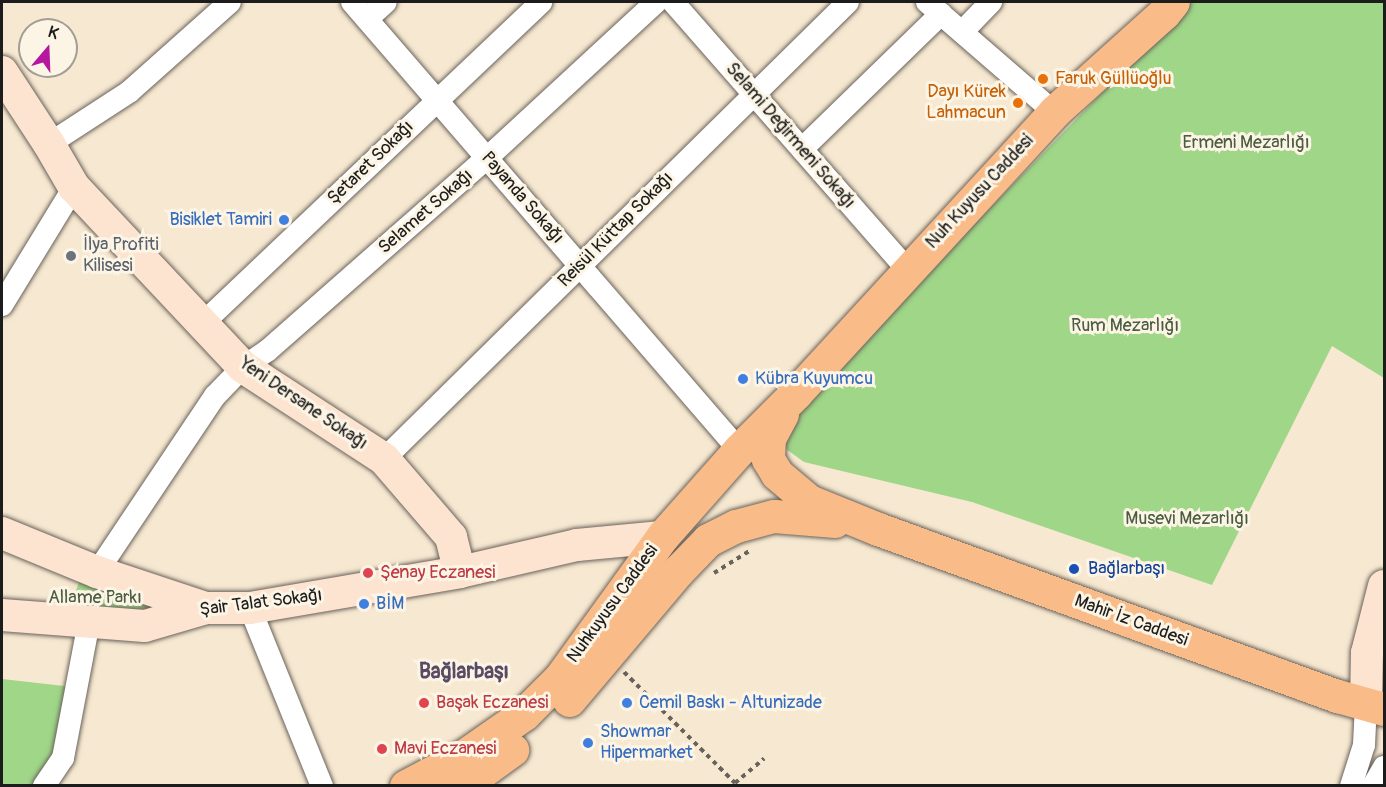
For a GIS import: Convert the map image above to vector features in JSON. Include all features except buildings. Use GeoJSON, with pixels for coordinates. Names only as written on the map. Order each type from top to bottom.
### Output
{"type":"FeatureCollection","features":[{"type":"Feature","properties":{"kind":"main road","name":"Nuh Kuyusu Caddesi"},"geometry":{"type":"LineString","coordinates":[[796,393],[1054,112],[1171,4]]}},
{"type":"Feature","properties":{"kind":"main road","name":"Nuhkuyusu Caddesi"},"geometry":{"type":"LineString","coordinates":[[406,786],[465,755],[524,714],[560,678],[673,526],[739,450],[796,393]]}},
{"type":"Feature","properties":{"kind":"main road"},"geometry":{"type":"LineString","coordinates":[[796,393],[769,438],[767,448],[772,467],[791,489],[809,501],[878,529]]}},
{"type":"Feature","properties":{"kind":"main road"},"geometry":{"type":"LineString","coordinates":[[673,526],[705,499],[715,496],[726,497],[734,503],[736,512],[718,553]]}},
{"type":"Feature","properties":{"kind":"main road","name":"Nuhkuyusu Caddesi"},"geometry":{"type":"LineString","coordinates":[[462,786],[514,748],[566,703],[678,571],[718,553],[736,526],[774,516],[822,518],[878,529]]}},
{"type":"Feature","properties":{"kind":"main road","name":"Mahir İz Caddesi"},"geometry":{"type":"LineString","coordinates":[[878,529],[1375,707]]}},
{"type":"Feature","properties":{"kind":"street"},"geometry":{"type":"LineString","coordinates":[[49,144],[129,92],[230,2]]}},
{"type":"Feature","properties":{"kind":"street","name":"Payanda Sokağı"},"geometry":{"type":"LineString","coordinates":[[352,2],[739,450]]}},
{"type":"Feature","properties":{"kind":"street"},"geometry":{"type":"LineString","coordinates":[[367,19],[386,2]]}},
{"type":"Feature","properties":{"kind":"street","name":"Şetaret Sokağı"},"geometry":{"type":"LineString","coordinates":[[201,325],[541,2]]}},
{"type":"Feature","properties":{"kind":"street","name":"Selamet Sokağı"},"geometry":{"type":"LineString","coordinates":[[97,572],[215,396],[243,367],[267,351],[487,158],[656,2]]}},
{"type":"Feature","properties":{"kind":"street","name":"Selami Değirmeni Sokağı"},"geometry":{"type":"LineString","coordinates":[[672,2],[908,270]]}},
{"type":"Feature","properties":{"kind":"street","name":"Reisül Küttap Sokağı"},"geometry":{"type":"LineString","coordinates":[[384,459],[848,2]]}},
{"type":"Feature","properties":{"kind":"street"},"geometry":{"type":"LineString","coordinates":[[962,32],[991,2]]}},
{"type":"Feature","properties":{"kind":"street"},"geometry":{"type":"LineString","coordinates":[[802,149],[934,8],[1054,112]]}},
{"type":"Feature","properties":{"kind":"street","name":"Yeni Dersane Sokağı"},"geometry":{"type":"LineString","coordinates":[[2,72],[74,187],[201,325],[243,367],[384,459],[451,537],[460,572]]}},
{"type":"Feature","properties":{"kind":"street"},"geometry":{"type":"LineString","coordinates":[[2,305],[74,187]]}},
{"type":"Feature","properties":{"kind":"street","name":"Şair Talat Sokağı"},"geometry":{"type":"LineString","coordinates":[[2,615],[145,626],[206,608],[250,608],[460,572],[673,526]]}},
{"type":"Feature","properties":{"kind":"street"},"geometry":{"type":"LineString","coordinates":[[2,533],[97,572],[206,608]]}},
{"type":"Feature","properties":{"kind":"street"},"geometry":{"type":"LineString","coordinates":[[1351,786],[1375,707],[1367,653],[1384,586]]}},
{"type":"Feature","properties":{"kind":"street"},"geometry":{"type":"LineString","coordinates":[[250,608],[322,786]]}},
{"type":"Feature","properties":{"kind":"street"},"geometry":{"type":"LineString","coordinates":[[44,786],[63,758],[89,622]]}},
{"type":"Feature","properties":{"kind":"street"},"geometry":{"type":"LineString","coordinates":[[1373,786],[1384,767]]}},
{"type":"Feature","properties":{"kind":"path"},"geometry":{"type":"LineString","coordinates":[[718,553],[755,547]]}},
{"type":"Feature","properties":{"kind":"path"},"geometry":{"type":"LineString","coordinates":[[607,655],[735,783],[764,759]]}},
{"type":"Feature","properties":{"kind":"green space"},"geometry":{"type":"Polygon","coordinates":[[[1190,2],[1384,2],[1384,378],[1332,346],[1212,585],[972,502],[804,462],[786,449],[780,435],[795,409],[1190,2]]]}},
{"type":"Feature","properties":{"kind":"green space","name":"Allame Parkı"},"geometry":{"type":"Polygon","coordinates":[[[82,572],[189,607],[68,616],[82,572]]]}},
{"type":"Feature","properties":{"kind":"green space"},"geometry":{"type":"Polygon","coordinates":[[[2,679],[73,687],[59,742],[33,786],[2,786],[2,679]]]}},
{"type":"Feature","properties":{"kind":"place","name":"Faruk Güllüoğlu"},"geometry":{"type":"Point","coordinates":[1043,79]}},
{"type":"Feature","properties":{"kind":"place","name":"Dayı Kürek Lahmacun"},"geometry":{"type":"Point","coordinates":[1018,103]}},
{"type":"Feature","properties":{"kind":"place","name":"Bisiklet Tamiri"},"geometry":{"type":"Point","coordinates":[284,220]}},
{"type":"Feature","properties":{"kind":"place","name":"İlya Profiti Kilisesi"},"geometry":{"type":"Point","coordinates":[71,256]}},
{"type":"Feature","properties":{"kind":"place","name":"Kübra Kuyumcu"},"geometry":{"type":"Point","coordinates":[743,379]}},
{"type":"Feature","properties":{"kind":"place","name":"Bağlarbaşı"},"geometry":{"type":"Point","coordinates":[1074,569]}},
{"type":"Feature","properties":{"kind":"place","name":"Şenay Eczanesi"},"geometry":{"type":"Point","coordinates":[368,573]}},
{"type":"Feature","properties":{"kind":"place","name":"BİM"},"geometry":{"type":"Point","coordinates":[364,604]}},
{"type":"Feature","properties":{"kind":"place","name":"Başak Eczanesi"},"geometry":{"type":"Point","coordinates":[424,703]}},
{"type":"Feature","properties":{"kind":"place","name":"Cemil Baskı - Altunizade"},"geometry":{"type":"Point","coordinates":[627,703]}},
{"type":"Feature","properties":{"kind":"place","name":"Showmar Hipermarket"},"geometry":{"type":"Point","coordinates":[588,743]}},
{"type":"Feature","properties":{"kind":"place","name":"Mavi Eczanesi"},"geometry":{"type":"Point","coordinates":[382,749]}},
{"type":"Feature","properties":{"kind":"district","name":"Bağlarbaşı"},"geometry":{"type":"Point","coordinates":[464,672]}},
{"type":"Feature","properties":{"kind":"park label","name":"Ermeni Mezarlığı"},"geometry":{"type":"Point","coordinates":[1246,143]}},
{"type":"Feature","properties":{"kind":"park label","name":"Rum Mezarlığı"},"geometry":{"type":"Point","coordinates":[1125,326]}},
{"type":"Feature","properties":{"kind":"park label","name":"Musevi Mezarlığı"},"geometry":{"type":"Point","coordinates":[1187,519]}}]}
